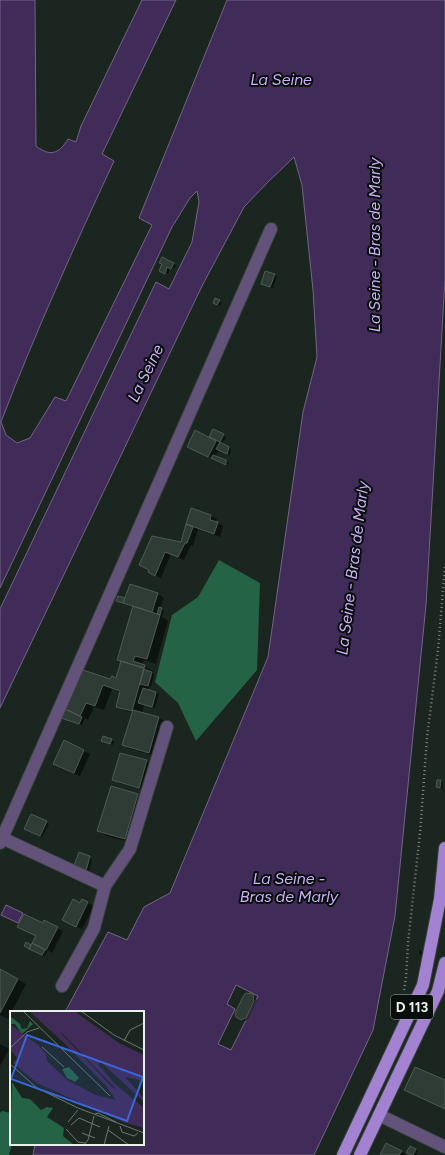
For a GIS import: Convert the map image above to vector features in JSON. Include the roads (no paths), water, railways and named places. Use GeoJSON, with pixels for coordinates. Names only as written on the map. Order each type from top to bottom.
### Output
{"type":"FeatureCollection","features":[{"type":"Feature","properties":{"kind":"main road","name":"D 113"},"geometry":{"type":"LineString","coordinates":[[343,1155],[423,985],[440,899],[445,848]]}},
{"type":"Feature","properties":{"kind":"main road","name":"D 113"},"geometry":{"type":"LineString","coordinates":[[360,1155],[438,991],[445,963]]}},
{"type":"Feature","properties":{"kind":"street"},"geometry":{"type":"LineString","coordinates":[[105,886],[1,841],[271,229]]}},
{"type":"Feature","properties":{"kind":"street"},"geometry":{"type":"LineString","coordinates":[[62,986],[94,928],[105,886],[130,849],[167,727]]}},
{"type":"Feature","properties":{"kind":"street"},"geometry":{"type":"LineString","coordinates":[[379,1115],[445,1146]]}},
{"type":"Feature","properties":{"kind":"water","name":"La Seine - Bras de Marly"},"geometry":{"type":"Polygon","coordinates":[[[0,0],[35,0],[36,146],[50,153],[58,151],[68,139],[76,142],[81,126],[142,0],[176,0],[102,154],[114,161],[55,290],[1,422],[6,435],[17,443],[30,438],[55,397],[66,401],[152,225],[139,218],[227,0],[445,0],[445,279],[426,605],[395,916],[373,1030],[314,1155],[33,1155],[35,1145],[144,1145],[144,1011],[66,1011],[108,932],[127,940],[144,907],[170,893],[268,657],[303,412],[317,357],[313,290],[302,185],[294,157],[244,207],[202,286],[0,708],[0,609],[156,282],[169,289],[192,242],[199,202],[197,191],[190,198],[172,227],[0,588],[0,0]],[[236,985],[227,1004],[235,1009],[218,1044],[231,1050],[258,996],[236,985]]]}},
{"type":"Feature","properties":{"kind":"water"},"geometry":{"type":"Polygon","coordinates":[[[6,905],[23,913],[18,923],[1,915],[6,905]]]}},
{"type":"Feature","properties":{"kind":"water label","name":"La Seine"},"geometry":{"type":"Point","coordinates":[281,79]}},
{"type":"Feature","properties":{"kind":"water label","name":"La Seine"},"geometry":{"type":"Point","coordinates":[145,373]}}]}
